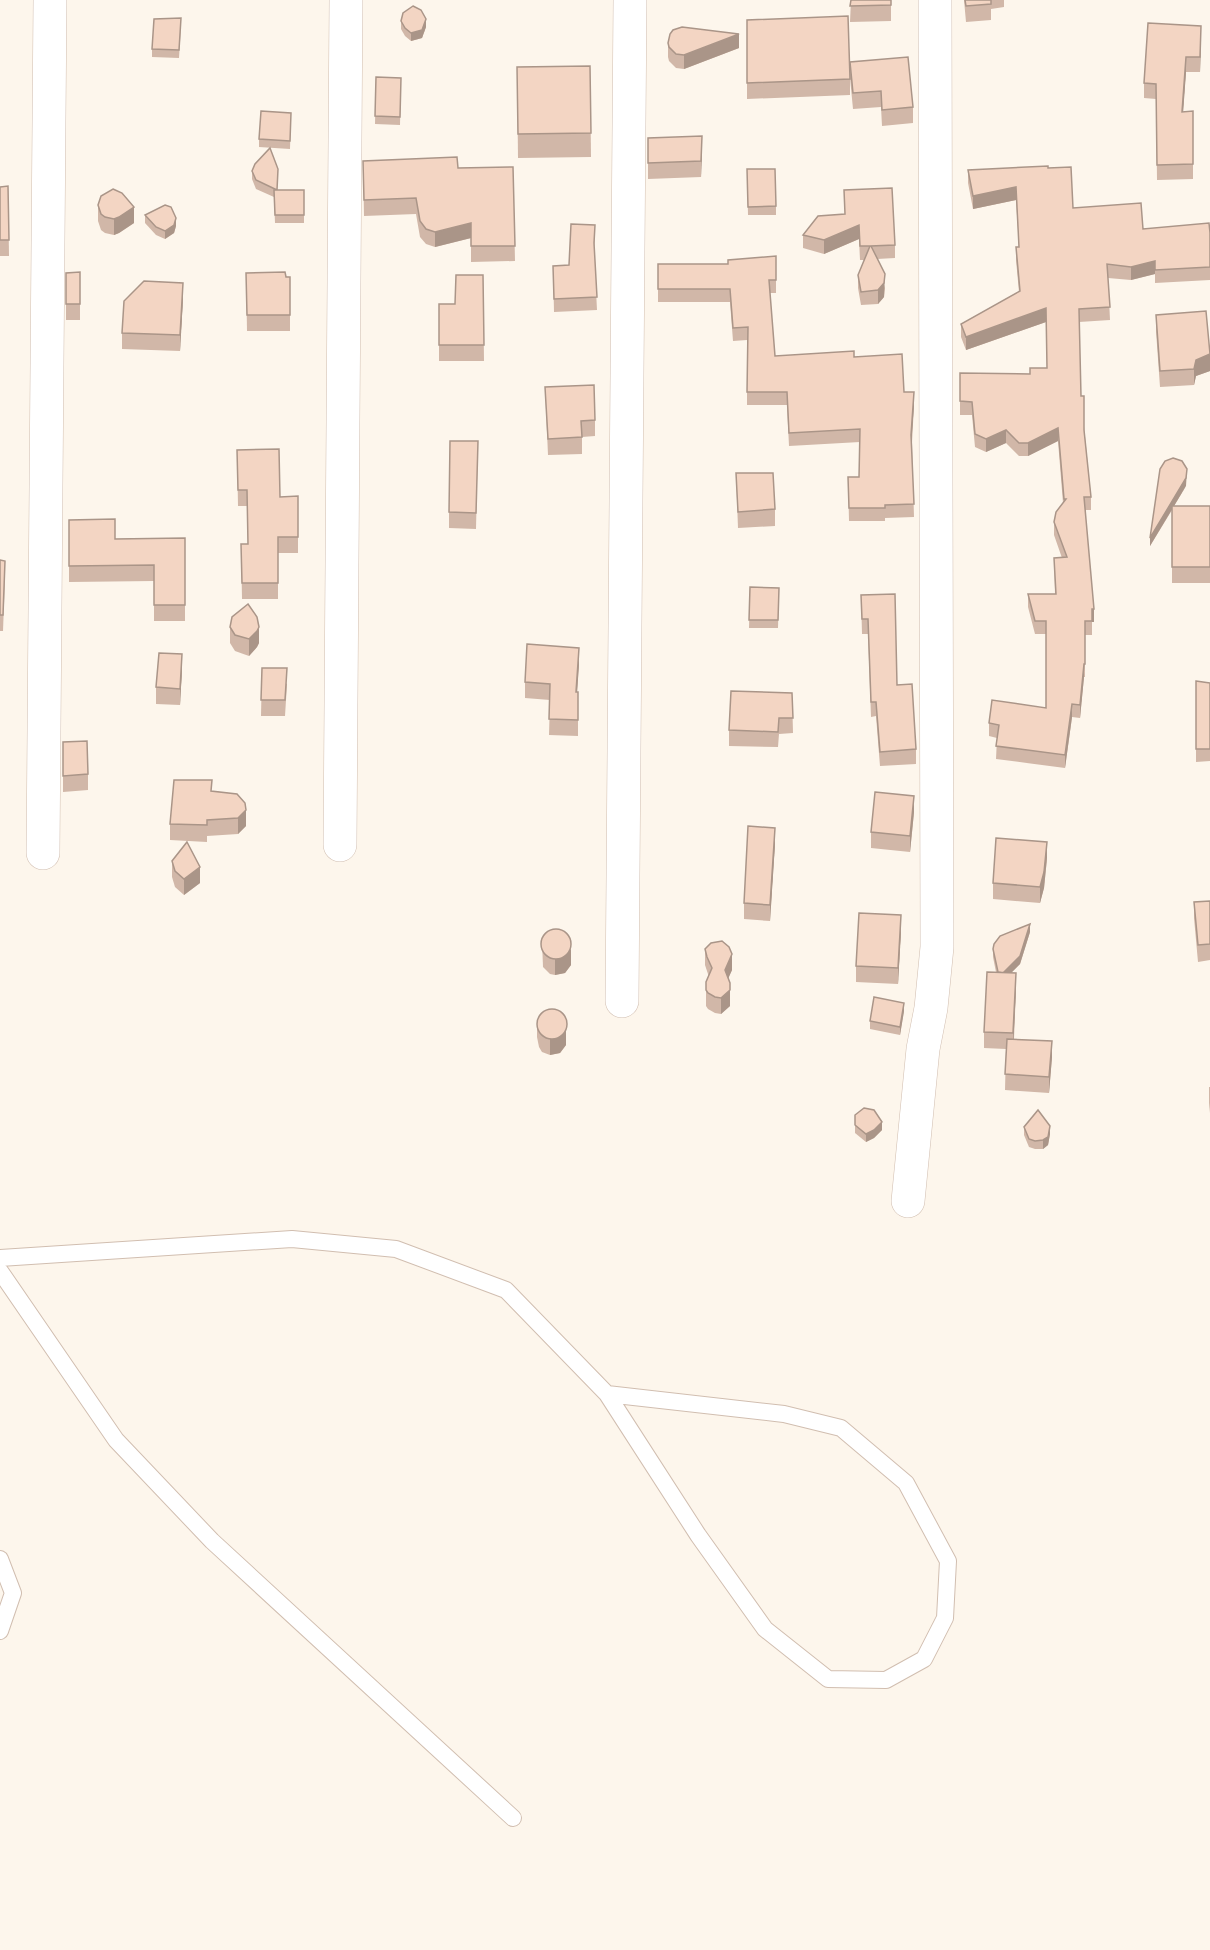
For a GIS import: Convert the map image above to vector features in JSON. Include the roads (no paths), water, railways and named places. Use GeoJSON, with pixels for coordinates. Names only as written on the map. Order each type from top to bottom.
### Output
{"type":"FeatureCollection","features":[{"type":"Feature","properties":{"kind":"street"},"geometry":{"type":"LineString","coordinates":[[43,853],[50,0]]}},
{"type":"Feature","properties":{"kind":"street"},"geometry":{"type":"LineString","coordinates":[[339,845],[346,0]]}},
{"type":"Feature","properties":{"kind":"street"},"geometry":{"type":"LineString","coordinates":[[622,1001],[630,0]]}},
{"type":"Feature","properties":{"kind":"street"},"geometry":{"type":"LineString","coordinates":[[909,1200],[923,1049],[931,1008],[937,947],[935,0]]}},
{"type":"Feature","properties":{"kind":"lane"},"geometry":{"type":"LineString","coordinates":[[0,1258],[292,1239],[396,1249],[506,1290],[607,1394],[698,1534],[765,1629],[828,1679],[886,1680],[924,1659],[945,1618],[948,1561],[906,1482],[841,1428],[784,1414],[607,1394]]}},
{"type":"Feature","properties":{"kind":"lane"},"geometry":{"type":"LineString","coordinates":[[0,1271],[124,1449],[212,1541],[513,1818]]}},
{"type":"Feature","properties":{"kind":"lane"},"geometry":{"type":"LineString","coordinates":[[0,1559],[13,1593],[0,1631]]}}]}
